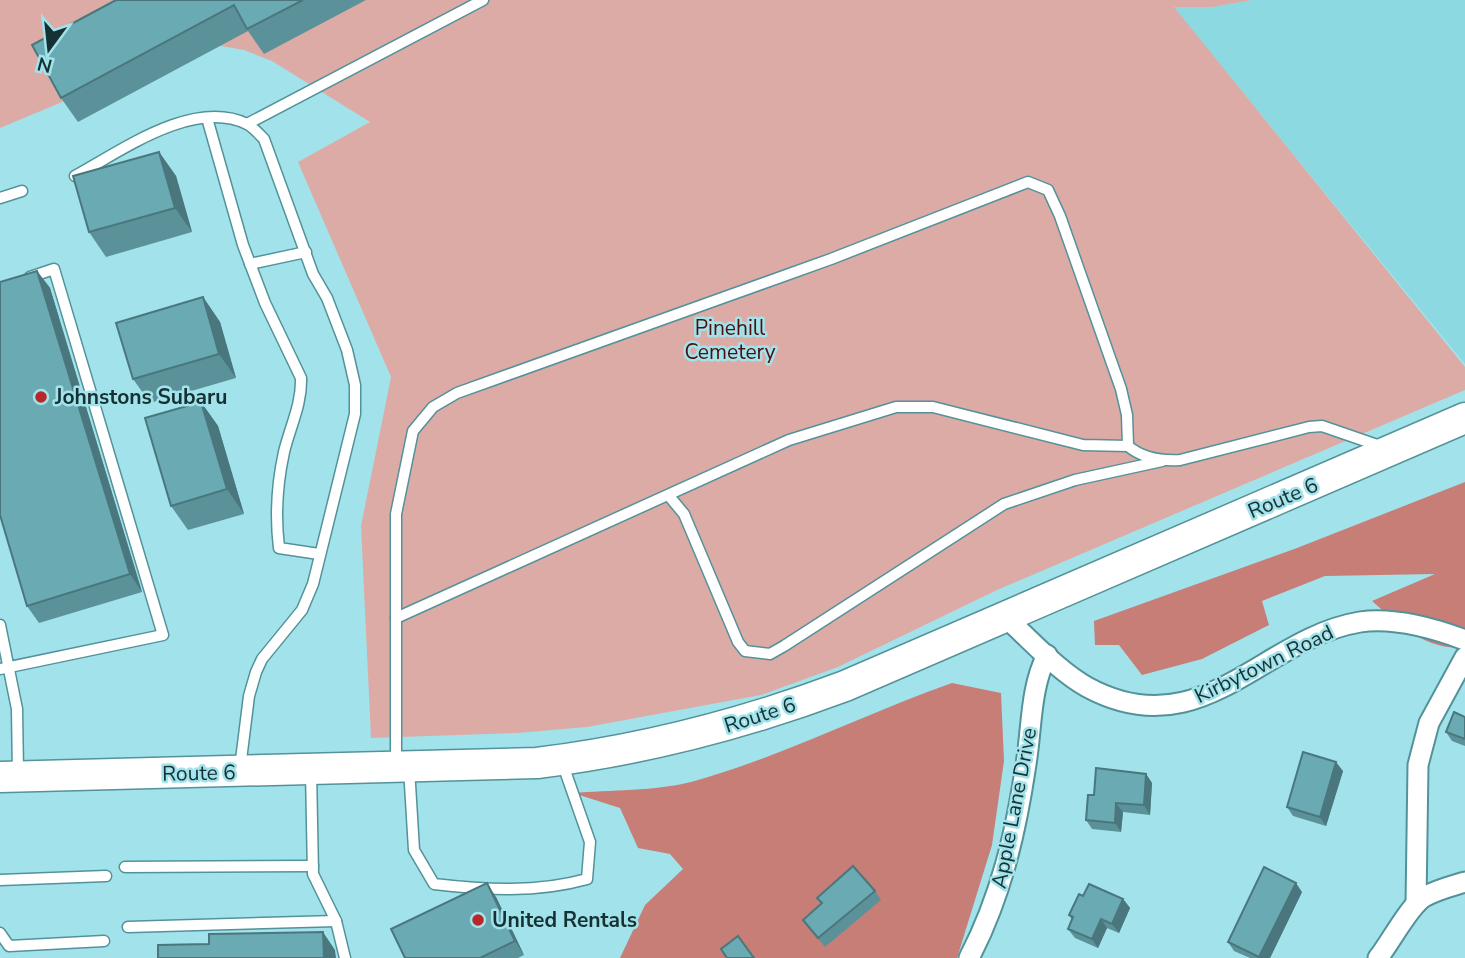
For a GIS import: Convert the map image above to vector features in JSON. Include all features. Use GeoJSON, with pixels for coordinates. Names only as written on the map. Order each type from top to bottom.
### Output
{"type":"FeatureCollection","features":[{"type":"Feature","properties":{"kind":"main road","name":"Route 6"},"geometry":{"type":"LineString","coordinates":[[9,777],[311,771],[561,760],[690,737],[767,715],[1006,618],[1465,418]]}},
{"type":"Feature","properties":{"kind":"street","name":"Kirbytown Road"},"geometry":{"type":"LineString","coordinates":[[1006,618],[1077,680],[1112,698],[1139,704],[1166,705],[1216,692],[1310,639],[1359,622],[1388,621],[1421,626],[1465,640]]}},
{"type":"Feature","properties":{"kind":"street","name":"Apple Lane Drive"},"geometry":{"type":"LineString","coordinates":[[969,958],[1003,880],[1026,765],[1037,674],[1047,655]]}},
{"type":"Feature","properties":{"kind":"street"},"geometry":{"type":"LineString","coordinates":[[1416,904],[1418,765],[1429,723],[1465,657]]}},
{"type":"Feature","properties":{"kind":"street"},"geometry":{"type":"LineString","coordinates":[[1378,958],[1422,897],[1465,882]]}},
{"type":"Feature","properties":{"kind":"lane"},"geometry":{"type":"LineString","coordinates":[[247,124],[483,0]]}},
{"type":"Feature","properties":{"kind":"lane"},"geometry":{"type":"LineString","coordinates":[[207,118],[250,264],[301,378],[302,392],[285,451],[278,490],[275,520],[279,548],[319,554]]}},
{"type":"Feature","properties":{"kind":"lane"},"geometry":{"type":"LineString","coordinates":[[75,176],[174,123],[207,118],[247,124],[264,139],[306,253],[347,350],[355,385],[355,414],[313,584],[302,610],[262,659],[256,672],[248,696],[239,772]]}},
{"type":"Feature","properties":{"kind":"lane"},"geometry":{"type":"LineString","coordinates":[[561,760],[590,842],[587,879],[558,887],[482,889],[434,884],[414,850],[402,768],[396,514],[413,431],[433,407],[457,393],[831,259],[1028,182],[1048,190],[1060,216],[1121,389],[1127,415],[1128,446]]}},
{"type":"Feature","properties":{"kind":"lane"},"geometry":{"type":"LineString","coordinates":[[0,198],[22,191]]}},
{"type":"Feature","properties":{"kind":"lane"},"geometry":{"type":"LineString","coordinates":[[250,264],[306,253]]}},
{"type":"Feature","properties":{"kind":"lane"},"geometry":{"type":"LineString","coordinates":[[5,668],[163,635],[54,269],[22,279]]}},
{"type":"Feature","properties":{"kind":"lane"},"geometry":{"type":"LineString","coordinates":[[397,618],[789,440],[909,404],[933,407],[1083,445],[1128,446],[1136,453],[1163,461]]}},
{"type":"Feature","properties":{"kind":"lane"},"geometry":{"type":"LineString","coordinates":[[669,496],[684,514],[738,642],[745,651],[762,655],[784,646],[1004,505],[1075,480],[1163,461],[1180,460],[1293,429],[1322,426],[1393,450]]}},
{"type":"Feature","properties":{"kind":"lane"},"geometry":{"type":"LineString","coordinates":[[0,625],[5,668],[17,709],[9,777]]}},
{"type":"Feature","properties":{"kind":"lane"},"geometry":{"type":"LineString","coordinates":[[311,771],[313,874],[336,920],[345,958]]}},
{"type":"Feature","properties":{"kind":"lane"},"geometry":{"type":"LineString","coordinates":[[125,867],[313,866]]}},
{"type":"Feature","properties":{"kind":"lane"},"geometry":{"type":"LineString","coordinates":[[0,880],[106,876]]}},
{"type":"Feature","properties":{"kind":"lane"},"geometry":{"type":"LineString","coordinates":[[128,927],[336,920]]}},
{"type":"Feature","properties":{"kind":"lane"},"geometry":{"type":"LineString","coordinates":[[0,933],[9,946],[104,941]]}},
{"type":"Feature","properties":{"kind":"shaded area"},"geometry":{"type":"Polygon","coordinates":[[[1170,0],[1465,0],[1465,364],[1177,12],[1170,0]]]}},
{"type":"Feature","properties":{"kind":"shaded area"},"geometry":{"type":"Polygon","coordinates":[[[1465,482],[1465,647],[1451,647],[1426,641],[1403,627],[1372,601],[1435,574],[1325,576],[1262,601],[1269,625],[1202,659],[1142,675],[1119,645],[1095,645],[1094,621],[1297,548],[1465,482]]]}},
{"type":"Feature","properties":{"kind":"shaded area"},"geometry":{"type":"Polygon","coordinates":[[[952,683],[1001,693],[1004,761],[992,845],[957,958],[620,958],[645,905],[683,869],[670,854],[638,848],[620,808],[573,793],[648,789],[691,782],[790,748],[952,683]]]}},
{"type":"Feature","properties":{"kind":"green space","name":"Pinehill Cemetery"},"geometry":{"type":"Polygon","coordinates":[[[0,0],[1252,0],[1212,7],[1174,7],[1465,367],[1465,390],[997,590],[838,667],[761,695],[587,727],[517,733],[371,738],[361,526],[391,377],[298,162],[370,122],[272,61],[244,50],[203,43],[0,128],[0,0]]]}},
{"type":"Feature","properties":{"kind":"building"},"geometry":{"type":"Polygon","coordinates":[[[116,0],[303,0],[247,29],[234,5],[61,98],[32,45],[116,0]]]}},
{"type":"Feature","properties":{"kind":"building"},"geometry":{"type":"Polygon","coordinates":[[[159,152],[175,208],[89,232],[73,176],[159,152]]]}},
{"type":"Feature","properties":{"kind":"building","name":"Johnstons Subaru"},"geometry":{"type":"Polygon","coordinates":[[[37,271],[130,574],[27,606],[0,515],[0,282],[37,271]]]}},
{"type":"Feature","properties":{"kind":"building"},"geometry":{"type":"Polygon","coordinates":[[[203,297],[219,354],[133,379],[116,323],[203,297]]]}},
{"type":"Feature","properties":{"kind":"building"},"geometry":{"type":"Polygon","coordinates":[[[201,402],[227,489],[171,506],[145,418],[201,402]]]}},
{"type":"Feature","properties":{"kind":"building"},"geometry":{"type":"Polygon","coordinates":[[[1454,712],[1465,717],[1465,739],[1446,732],[1454,712]]]}},
{"type":"Feature","properties":{"kind":"building"},"geometry":{"type":"Polygon","coordinates":[[[1303,752],[1336,762],[1320,817],[1287,807],[1303,752]]]}},
{"type":"Feature","properties":{"kind":"building"},"geometry":{"type":"Polygon","coordinates":[[[1096,768],[1146,774],[1144,805],[1116,803],[1115,823],[1086,820],[1088,795],[1094,795],[1096,768]]]}},
{"type":"Feature","properties":{"kind":"building"},"geometry":{"type":"Polygon","coordinates":[[[853,866],[875,891],[818,938],[803,920],[822,903],[817,898],[853,866]]]}},
{"type":"Feature","properties":{"kind":"building"},"geometry":{"type":"Polygon","coordinates":[[[1264,867],[1296,883],[1259,957],[1228,942],[1264,867]]]}},
{"type":"Feature","properties":{"kind":"building","name":"United Rentals"},"geometry":{"type":"Polygon","coordinates":[[[487,883],[515,941],[480,958],[405,958],[391,929],[487,883]]]}},
{"type":"Feature","properties":{"kind":"building"},"geometry":{"type":"Polygon","coordinates":[[[1089,884],[1123,899],[1112,924],[1101,919],[1092,939],[1068,929],[1073,917],[1069,915],[1079,894],[1083,896],[1089,884]]]}},
{"type":"Feature","properties":{"kind":"building"},"geometry":{"type":"Polygon","coordinates":[[[323,932],[324,958],[158,958],[158,945],[209,944],[209,934],[323,932]]]}},
{"type":"Feature","properties":{"kind":"building"},"geometry":{"type":"Polygon","coordinates":[[[738,936],[754,958],[727,958],[721,949],[738,936]]]}},
{"type":"Feature","properties":{"kind":"place","name":"Johnstons Subaru"},"geometry":{"type":"Point","coordinates":[41,397]}},
{"type":"Feature","properties":{"kind":"place","name":"United Rentals"},"geometry":{"type":"Point","coordinates":[478,920]}}]}
